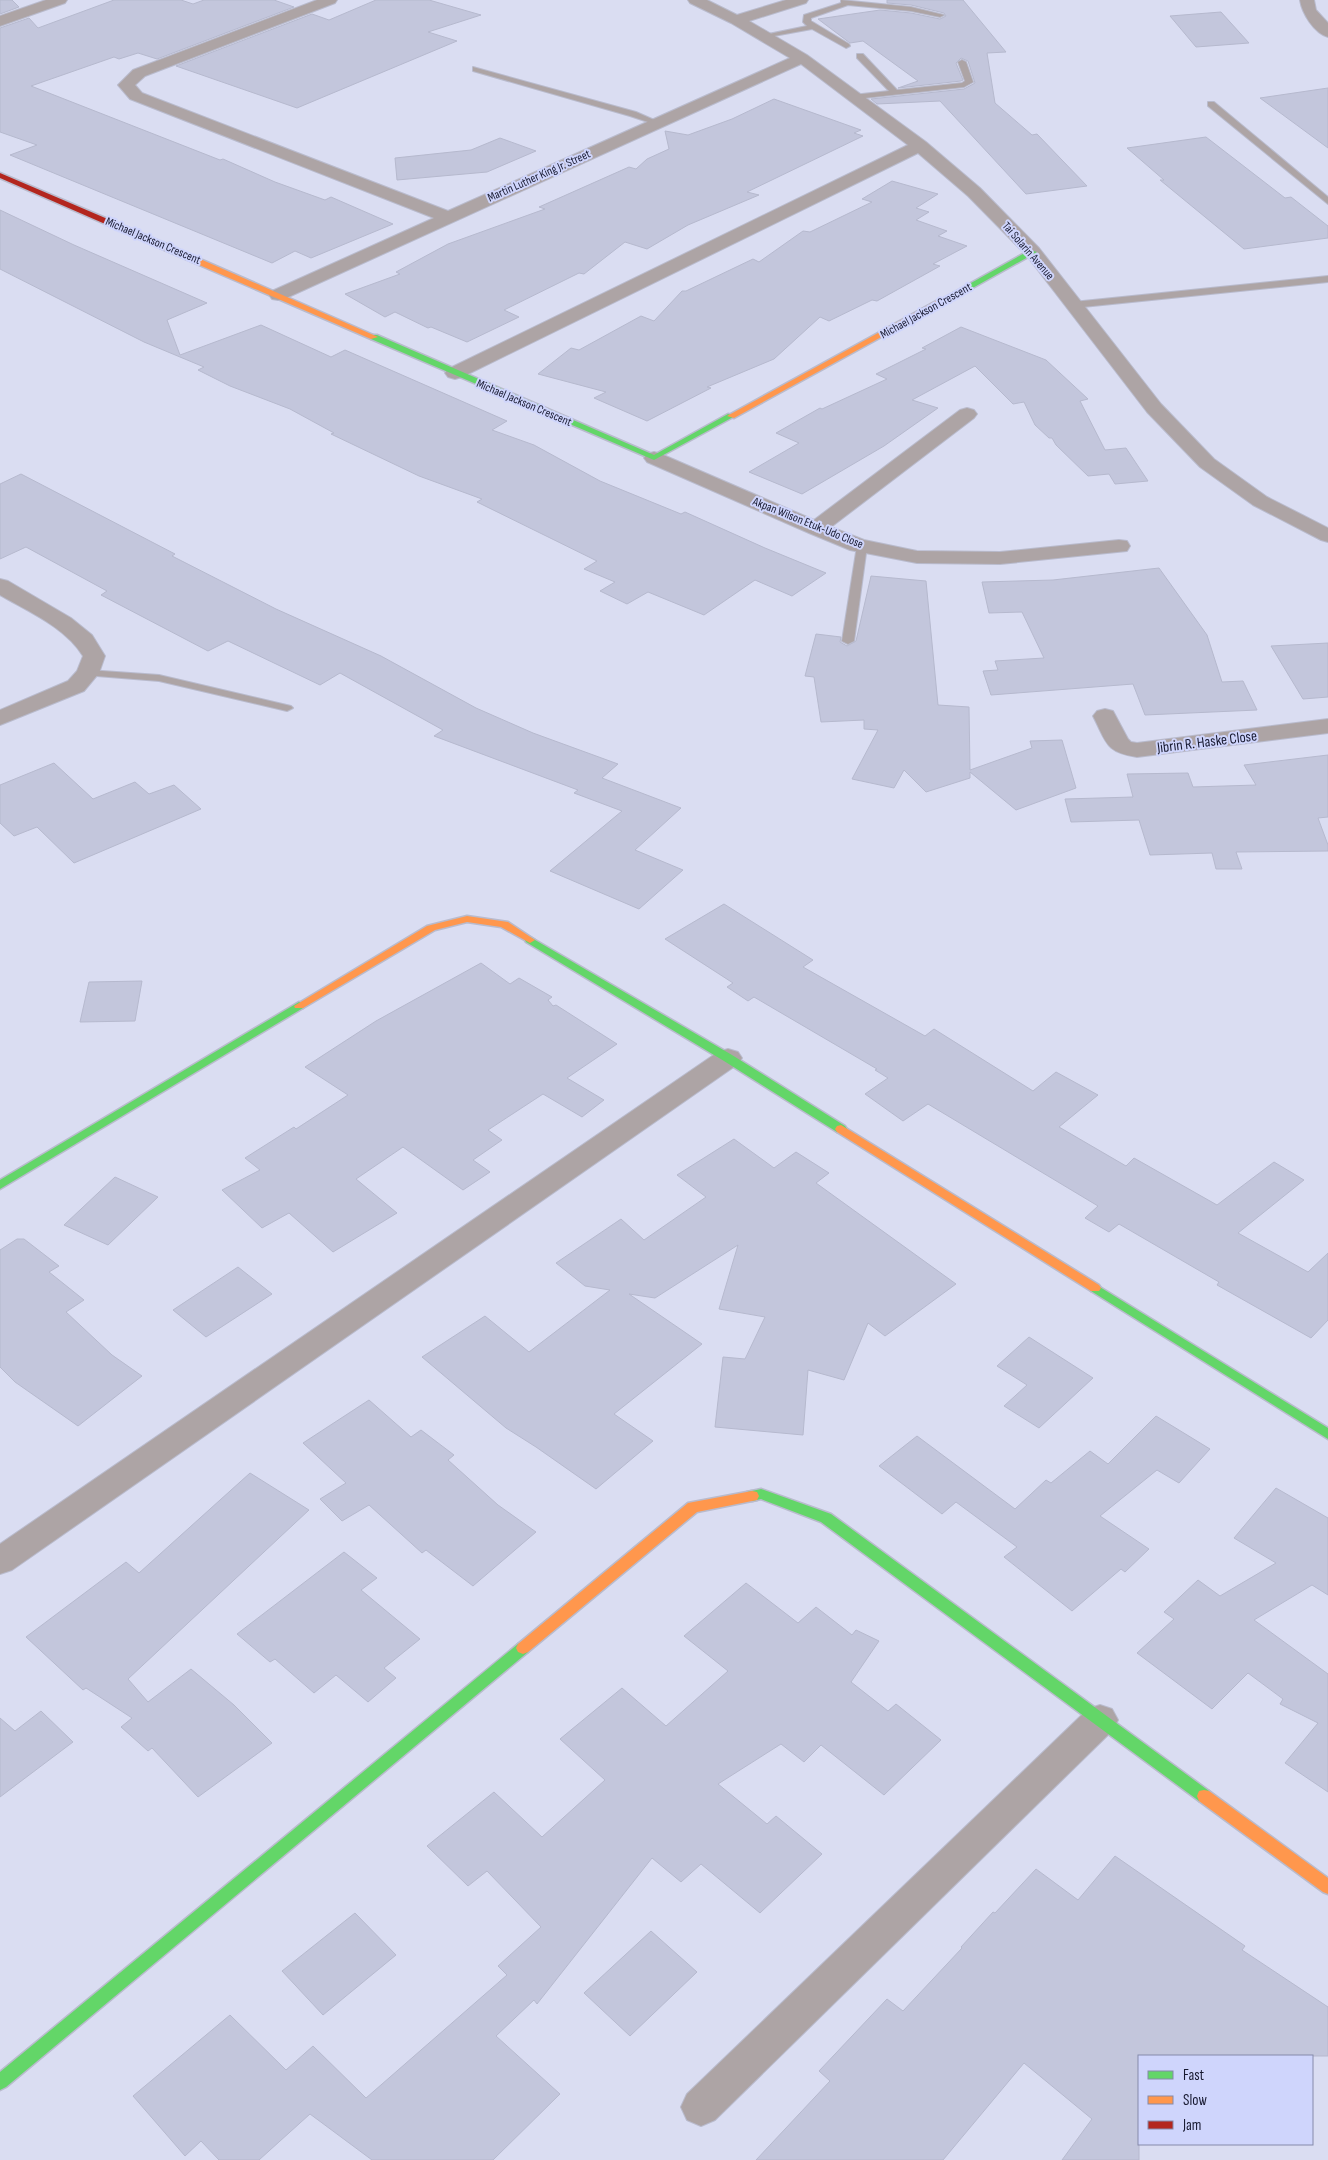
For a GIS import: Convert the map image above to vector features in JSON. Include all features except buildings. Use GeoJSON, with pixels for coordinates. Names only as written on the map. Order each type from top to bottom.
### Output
{"type":"FeatureCollection","features":[{"type":"Feature","properties":{"kind":"street"},"geometry":{"type":"LineString","coordinates":[[0,21],[60,0]]}},
{"type":"Feature","properties":{"kind":"street"},"geometry":{"type":"LineString","coordinates":[[330,0],[139,72],[126,84],[136,96],[447,218]]}},
{"type":"Feature","properties":{"kind":"street","name":"Tai Solarin Avenue"},"geometry":{"type":"LineString","coordinates":[[695,0],[736,20],[802,58],[856,96],[920,146],[974,192],[1033,252],[1154,408],[1207,463],[1260,501],[1328,536]]}},
{"type":"Feature","properties":{"kind":"street"},"geometry":{"type":"LineString","coordinates":[[736,20],[801,0]]}},
{"type":"Feature","properties":{"kind":"street"},"geometry":{"type":"LineString","coordinates":[[1307,0],[1309,11],[1328,32]]}},
{"type":"Feature","properties":{"kind":"street","name":"Martin Luther King Jr. Street"},"geometry":{"type":"LineString","coordinates":[[278,295],[802,58]]}},
{"type":"Feature","properties":{"kind":"street"},"geometry":{"type":"LineString","coordinates":[[455,373],[920,146]]}},
{"type":"Feature","properties":{"kind":"street","name":"Michael Jackson Crescent"},"geometry":{"type":"LineString","coordinates":[[0,175],[654,458],[1033,252]]}},
{"type":"Feature","properties":{"kind":"street"},"geometry":{"type":"LineString","coordinates":[[816,529],[967,414]]}},
{"type":"Feature","properties":{"kind":"street","name":"Akpan Wilson Etuk-Udo Close"},"geometry":{"type":"LineString","coordinates":[[654,458],[816,529],[862,546],[917,556],[1000,558],[1119,546]]}},
{"type":"Feature","properties":{"kind":"street"},"geometry":{"type":"LineString","coordinates":[[0,586],[63,623],[84,640],[94,656],[88,673],[76,686],[0,718]]}},
{"type":"Feature","properties":{"kind":"street","name":"Jibrin R. Haske Close"},"geometry":{"type":"LineString","coordinates":[[1105,716],[1118,742],[1124,748],[1137,750],[1328,726]]}},
{"type":"Feature","properties":{"kind":"street"},"geometry":{"type":"LineString","coordinates":[[0,1185],[431,928],[467,919],[504,924],[728,1058],[1328,1434]]}},
{"type":"Feature","properties":{"kind":"street"},"geometry":{"type":"LineString","coordinates":[[0,1561],[728,1058]]}},
{"type":"Feature","properties":{"kind":"street"},"geometry":{"type":"LineString","coordinates":[[0,2082],[693,1507],[761,1494],[826,1518],[1328,1887]]}},
{"type":"Feature","properties":{"kind":"street"},"geometry":{"type":"LineString","coordinates":[[701,2107],[1100,1720]]}},
{"type":"Feature","properties":{"kind":"lane"},"geometry":{"type":"LineString","coordinates":[[846,46],[813,27],[808,22],[807,17],[846,2],[911,9],[940,15]]}},
{"type":"Feature","properties":{"kind":"lane"},"geometry":{"type":"LineString","coordinates":[[763,36],[813,27]]}},
{"type":"Feature","properties":{"kind":"lane"},"geometry":{"type":"LineString","coordinates":[[860,56],[895,92]]}},
{"type":"Feature","properties":{"kind":"lane"},"geometry":{"type":"LineString","coordinates":[[856,96],[964,86],[969,82],[969,79],[962,62]]}},
{"type":"Feature","properties":{"kind":"lane"},"geometry":{"type":"LineString","coordinates":[[476,69],[633,114],[657,123]]}},
{"type":"Feature","properties":{"kind":"lane"},"geometry":{"type":"LineString","coordinates":[[1211,104],[1328,201]]}},
{"type":"Feature","properties":{"kind":"lane"},"geometry":{"type":"LineString","coordinates":[[1073,305],[1328,279]]}},
{"type":"Feature","properties":{"kind":"lane"},"geometry":{"type":"LineString","coordinates":[[848,641],[862,546]]}},
{"type":"Feature","properties":{"kind":"lane"},"geometry":{"type":"LineString","coordinates":[[88,673],[159,678],[287,708]]}},
{"type":"Feature","properties":{"kind":"traffic: fast"},"geometry":{"type":"LineString","coordinates":[[941,302],[1033,252]]}},
{"type":"Feature","properties":{"kind":"traffic: fast"},"geometry":{"type":"LineString","coordinates":[[374,337],[654,458],[731,416]]}},
{"type":"Feature","properties":{"kind":"traffic: fast"},"geometry":{"type":"LineString","coordinates":[[530,940],[728,1058],[841,1129]]}},
{"type":"Feature","properties":{"kind":"traffic: fast"},"geometry":{"type":"LineString","coordinates":[[0,1185],[299,1006]]}},
{"type":"Feature","properties":{"kind":"traffic: fast"},"geometry":{"type":"LineString","coordinates":[[1095,1288],[1328,1434]]}},
{"type":"Feature","properties":{"kind":"traffic: fast"},"geometry":{"type":"LineString","coordinates":[[752,1496],[761,1494],[826,1518],[1204,1796]]}},
{"type":"Feature","properties":{"kind":"traffic: fast"},"geometry":{"type":"LineString","coordinates":[[0,2082],[523,1648]]}},
{"type":"Feature","properties":{"kind":"traffic: slow"},"geometry":{"type":"LineString","coordinates":[[163,246],[374,337]]}},
{"type":"Feature","properties":{"kind":"traffic: slow"},"geometry":{"type":"LineString","coordinates":[[731,416],[941,302]]}},
{"type":"Feature","properties":{"kind":"traffic: slow"},"geometry":{"type":"LineString","coordinates":[[299,1006],[431,928],[467,919],[504,924],[530,940]]}},
{"type":"Feature","properties":{"kind":"traffic: slow"},"geometry":{"type":"LineString","coordinates":[[841,1129],[1095,1288]]}},
{"type":"Feature","properties":{"kind":"traffic: slow"},"geometry":{"type":"LineString","coordinates":[[523,1648],[693,1507],[752,1496]]}},
{"type":"Feature","properties":{"kind":"traffic: slow"},"geometry":{"type":"LineString","coordinates":[[1204,1796],[1328,1887]]}},
{"type":"Feature","properties":{"kind":"traffic: jam"},"geometry":{"type":"LineString","coordinates":[[0,175],[163,246]]}}]}
